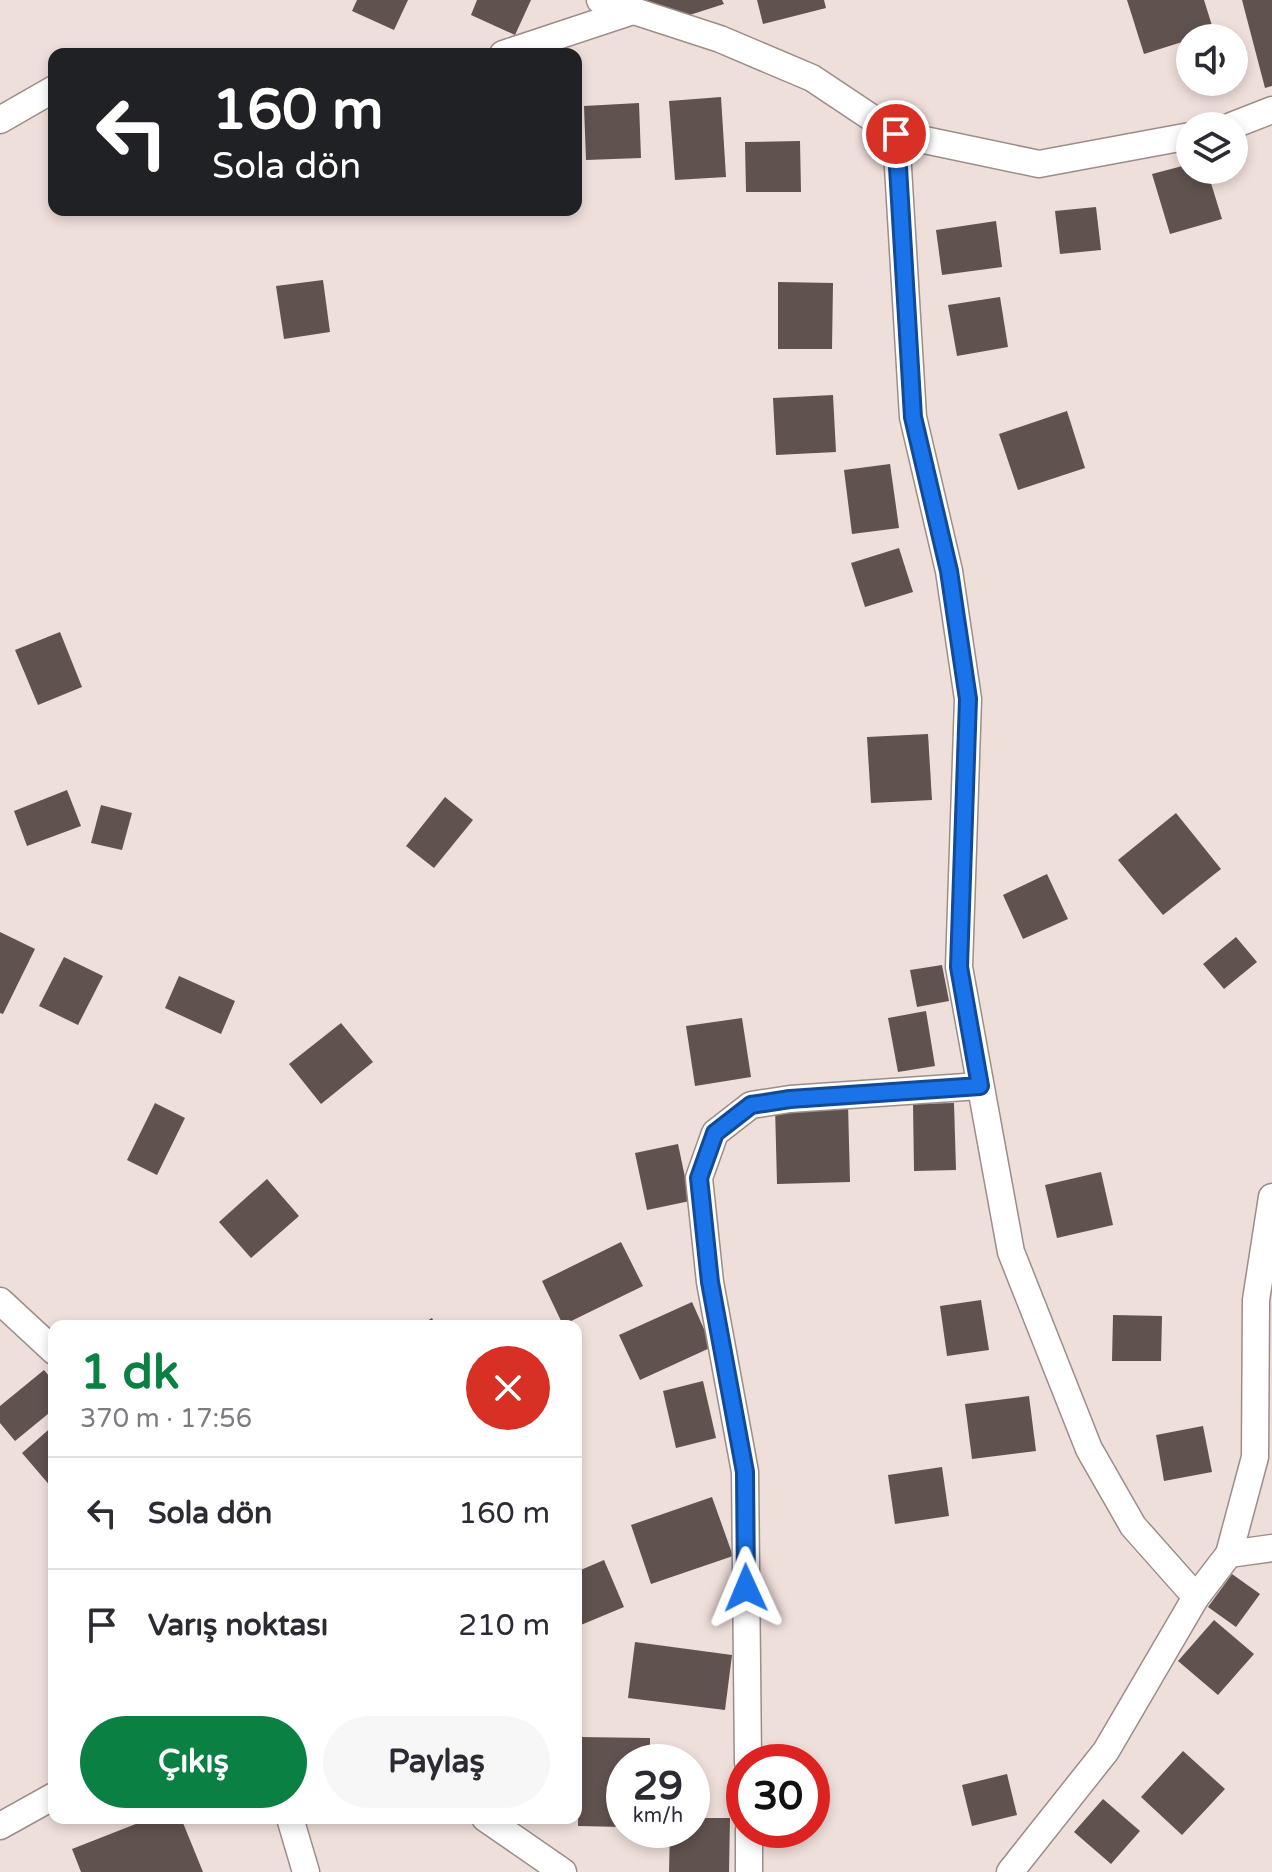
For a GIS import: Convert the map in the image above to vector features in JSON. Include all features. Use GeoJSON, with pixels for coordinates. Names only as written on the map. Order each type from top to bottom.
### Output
{"type":"FeatureCollection","features":[{"type":"Feature","properties":{"kind":"street"},"geometry":{"type":"LineString","coordinates":[[600,0],[720,39],[812,78],[896,134],[1039,164],[1176,139]]}},
{"type":"Feature","properties":{"kind":"street"},"geometry":{"type":"LineString","coordinates":[[521,48],[633,11]]}},
{"type":"Feature","properties":{"kind":"street"},"geometry":{"type":"LineString","coordinates":[[0,120],[48,92]]}},
{"type":"Feature","properties":{"kind":"street"},"geometry":{"type":"LineString","coordinates":[[1248,119],[1272,110]]}},
{"type":"Feature","properties":{"kind":"street"},"geometry":{"type":"LineString","coordinates":[[896,134],[913,417],[949,571],[968,699],[959,967],[1011,1252],[1089,1449],[1133,1526],[1196,1597]]}},
{"type":"Feature","properties":{"kind":"street"},"geometry":{"type":"LineString","coordinates":[[748,1744],[745,1472],[710,1282],[699,1178],[715,1133],[751,1105],[790,1099],[980,1086]]}},
{"type":"Feature","properties":{"kind":"street"},"geometry":{"type":"LineString","coordinates":[[1010,1872],[1106,1751],[1196,1597],[1229,1554],[1255,1457],[1256,1300],[1272,1197]]}},
{"type":"Feature","properties":{"kind":"street"},"geometry":{"type":"LineString","coordinates":[[0,1301],[48,1345]]}},
{"type":"Feature","properties":{"kind":"street"},"geometry":{"type":"LineString","coordinates":[[1229,1554],[1272,1548]]}},
{"type":"Feature","properties":{"kind":"street"},"geometry":{"type":"LineString","coordinates":[[0,1826],[48,1799]]}},
{"type":"Feature","properties":{"kind":"street"},"geometry":{"type":"LineString","coordinates":[[292,1824],[306,1872]]}},
{"type":"Feature","properties":{"kind":"street"},"geometry":{"type":"LineString","coordinates":[[494,1824],[563,1872]]}},
{"type":"Feature","properties":{"kind":"street"},"geometry":{"type":"LineString","coordinates":[[749,1848],[749,1872]]}},
{"type":"Feature","properties":{"kind":"building"},"geometry":{"type":"Polygon","coordinates":[[[357,0],[408,0],[394,30],[352,11],[357,0]]]}},
{"type":"Feature","properties":{"kind":"building"},"geometry":{"type":"Polygon","coordinates":[[[477,0],[531,0],[515,35],[471,15],[477,0]]]}},
{"type":"Feature","properties":{"kind":"building"},"geometry":{"type":"Polygon","coordinates":[[[640,0],[722,0],[724,4],[649,28],[640,0]]]}},
{"type":"Feature","properties":{"kind":"building"},"geometry":{"type":"Polygon","coordinates":[[[757,0],[824,0],[826,8],[763,24],[757,0]]]}},
{"type":"Feature","properties":{"kind":"building"},"geometry":{"type":"Polygon","coordinates":[[[1127,0],[1204,0],[1212,24],[1176,24],[1176,44],[1144,54],[1127,0]]]}},
{"type":"Feature","properties":{"kind":"building"},"geometry":{"type":"Polygon","coordinates":[[[1242,0],[1272,0],[1272,86],[1265,88],[1242,0]]]}},
{"type":"Feature","properties":{"kind":"building"},"geometry":{"type":"Polygon","coordinates":[[[721,97],[726,177],[675,180],[669,101],[721,97]]]}},
{"type":"Feature","properties":{"kind":"building"},"geometry":{"type":"Polygon","coordinates":[[[639,103],[641,158],[586,160],[584,106],[639,103]]]}},
{"type":"Feature","properties":{"kind":"building"},"geometry":{"type":"Polygon","coordinates":[[[800,141],[801,192],[746,192],[745,142],[800,141]]]}},
{"type":"Feature","properties":{"kind":"building"},"geometry":{"type":"Polygon","coordinates":[[[1176,168],[1176,184],[1211,184],[1222,219],[1170,234],[1152,174],[1176,168]]]}},
{"type":"Feature","properties":{"kind":"building"},"geometry":{"type":"Polygon","coordinates":[[[1096,207],[1101,250],[1060,254],[1055,211],[1096,207]]]}},
{"type":"Feature","properties":{"kind":"building"},"geometry":{"type":"Polygon","coordinates":[[[996,221],[1002,267],[942,275],[936,230],[996,221]]]}},
{"type":"Feature","properties":{"kind":"building"},"geometry":{"type":"Polygon","coordinates":[[[323,280],[330,332],[284,339],[276,286],[323,280]]]}},
{"type":"Feature","properties":{"kind":"building"},"geometry":{"type":"Polygon","coordinates":[[[778,282],[833,283],[832,349],[778,349],[778,282]]]}},
{"type":"Feature","properties":{"kind":"building"},"geometry":{"type":"Polygon","coordinates":[[[1000,297],[1008,347],[957,356],[948,305],[1000,297]]]}},
{"type":"Feature","properties":{"kind":"building"},"geometry":{"type":"Polygon","coordinates":[[[833,395],[836,452],[776,455],[773,398],[833,395]]]}},
{"type":"Feature","properties":{"kind":"building"},"geometry":{"type":"Polygon","coordinates":[[[1067,411],[1085,468],[1018,490],[999,434],[1067,411]]]}},
{"type":"Feature","properties":{"kind":"building"},"geometry":{"type":"Polygon","coordinates":[[[890,464],[899,528],[852,534],[844,470],[890,464]]]}},
{"type":"Feature","properties":{"kind":"building"},"geometry":{"type":"Polygon","coordinates":[[[899,548],[913,592],[865,607],[851,563],[899,548]]]}},
{"type":"Feature","properties":{"kind":"building"},"geometry":{"type":"Polygon","coordinates":[[[60,632],[82,687],[38,705],[15,650],[60,632]]]}},
{"type":"Feature","properties":{"kind":"building"},"geometry":{"type":"Polygon","coordinates":[[[928,734],[932,800],[871,803],[867,737],[928,734]]]}},
{"type":"Feature","properties":{"kind":"building"},"geometry":{"type":"Polygon","coordinates":[[[67,790],[81,826],[27,846],[14,811],[67,790]]]}},
{"type":"Feature","properties":{"kind":"building"},"geometry":{"type":"Polygon","coordinates":[[[445,797],[473,820],[434,868],[406,846],[445,797]]]}},
{"type":"Feature","properties":{"kind":"building"},"geometry":{"type":"Polygon","coordinates":[[[101,805],[132,813],[122,850],[91,843],[101,805]]]}},
{"type":"Feature","properties":{"kind":"building"},"geometry":{"type":"Polygon","coordinates":[[[1176,813],[1221,869],[1163,915],[1118,860],[1176,813]]]}},
{"type":"Feature","properties":{"kind":"building"},"geometry":{"type":"Polygon","coordinates":[[[1047,874],[1068,919],[1023,939],[1003,895],[1047,874]]]}},
{"type":"Feature","properties":{"kind":"building"},"geometry":{"type":"Polygon","coordinates":[[[0,932],[35,949],[3,1014],[0,1013],[0,932]]]}},
{"type":"Feature","properties":{"kind":"building"},"geometry":{"type":"Polygon","coordinates":[[[1236,937],[1257,962],[1224,989],[1203,964],[1236,937]]]}},
{"type":"Feature","properties":{"kind":"building"},"geometry":{"type":"Polygon","coordinates":[[[64,957],[103,976],[78,1025],[39,1006],[64,957]]]}},
{"type":"Feature","properties":{"kind":"building"},"geometry":{"type":"Polygon","coordinates":[[[942,965],[949,1001],[917,1007],[910,970],[942,965]]]}},
{"type":"Feature","properties":{"kind":"building"},"geometry":{"type":"Polygon","coordinates":[[[179,976],[235,1001],[221,1034],[165,1008],[179,976]]]}},
{"type":"Feature","properties":{"kind":"building"},"geometry":{"type":"Polygon","coordinates":[[[926,1011],[935,1066],[898,1072],[888,1018],[926,1011]]]}},
{"type":"Feature","properties":{"kind":"building"},"geometry":{"type":"Polygon","coordinates":[[[742,1018],[751,1077],[695,1086],[686,1026],[742,1018]]]}},
{"type":"Feature","properties":{"kind":"building"},"geometry":{"type":"Polygon","coordinates":[[[341,1023],[373,1062],[321,1104],[289,1064],[341,1023]]]}},
{"type":"Feature","properties":{"kind":"building"},"geometry":{"type":"Polygon","coordinates":[[[155,1103],[185,1118],[157,1175],[127,1160],[155,1103]]]}},
{"type":"Feature","properties":{"kind":"building"},"geometry":{"type":"Polygon","coordinates":[[[954,1103],[956,1170],[914,1171],[913,1104],[954,1103]]]}},
{"type":"Feature","properties":{"kind":"building"},"geometry":{"type":"Polygon","coordinates":[[[848,1104],[850,1182],[777,1184],[775,1106],[848,1104]]]}},
{"type":"Feature","properties":{"kind":"building"},"geometry":{"type":"Polygon","coordinates":[[[678,1144],[690,1201],[647,1210],[635,1153],[678,1144]]]}},
{"type":"Feature","properties":{"kind":"building"},"geometry":{"type":"Polygon","coordinates":[[[1101,1172],[1113,1225],[1057,1238],[1045,1185],[1101,1172]]]}},
{"type":"Feature","properties":{"kind":"building"},"geometry":{"type":"Polygon","coordinates":[[[267,1179],[299,1216],[251,1258],[219,1222],[267,1179]]]}},
{"type":"Feature","properties":{"kind":"building"},"geometry":{"type":"Polygon","coordinates":[[[621,1242],[643,1286],[573,1320],[561,1320],[542,1281],[621,1242]]]}},
{"type":"Feature","properties":{"kind":"building"},"geometry":{"type":"Polygon","coordinates":[[[981,1300],[989,1350],[947,1356],[940,1306],[981,1300]]]}},
{"type":"Feature","properties":{"kind":"building"},"geometry":{"type":"Polygon","coordinates":[[[692,1302],[712,1347],[640,1380],[619,1335],[692,1302]]]}},
{"type":"Feature","properties":{"kind":"building"},"geometry":{"type":"Polygon","coordinates":[[[1113,1315],[1162,1316],[1161,1361],[1112,1361],[1113,1315]]]}},
{"type":"Feature","properties":{"kind":"building"},"geometry":{"type":"Polygon","coordinates":[[[44,1370],[48,1375],[48,1414],[15,1441],[0,1423],[0,1406],[44,1370]]]}},
{"type":"Feature","properties":{"kind":"building"},"geometry":{"type":"Polygon","coordinates":[[[703,1381],[716,1438],[676,1448],[663,1391],[703,1381]]]}},
{"type":"Feature","properties":{"kind":"building"},"geometry":{"type":"Polygon","coordinates":[[[1029,1396],[1036,1451],[972,1459],[965,1404],[1029,1396]]]}},
{"type":"Feature","properties":{"kind":"building"},"geometry":{"type":"Polygon","coordinates":[[[1203,1426],[1212,1472],[1164,1481],[1156,1435],[1203,1426]]]}},
{"type":"Feature","properties":{"kind":"building"},"geometry":{"type":"Polygon","coordinates":[[[48,1430],[48,1483],[22,1453],[48,1430]]]}},
{"type":"Feature","properties":{"kind":"building"},"geometry":{"type":"Polygon","coordinates":[[[942,1467],[949,1516],[895,1524],[888,1475],[942,1467]]]}},
{"type":"Feature","properties":{"kind":"building"},"geometry":{"type":"Polygon","coordinates":[[[712,1497],[733,1556],[651,1584],[631,1525],[712,1497]]]}},
{"type":"Feature","properties":{"kind":"building"},"geometry":{"type":"Polygon","coordinates":[[[604,1560],[624,1607],[582,1624],[582,1569],[604,1560]]]}},
{"type":"Feature","properties":{"kind":"building"},"geometry":{"type":"Polygon","coordinates":[[[1232,1574],[1260,1594],[1236,1627],[1208,1607],[1232,1574]]]}},
{"type":"Feature","properties":{"kind":"building"},"geometry":{"type":"Polygon","coordinates":[[[1214,1620],[1254,1654],[1218,1695],[1178,1661],[1214,1620]]]}},
{"type":"Feature","properties":{"kind":"building"},"geometry":{"type":"Polygon","coordinates":[[[635,1642],[732,1655],[725,1710],[628,1698],[635,1642]]]}},
{"type":"Feature","properties":{"kind":"building"},"geometry":{"type":"Polygon","coordinates":[[[582,1737],[650,1738],[650,1744],[606,1744],[606,1827],[578,1826],[582,1824],[582,1737]]]}},
{"type":"Feature","properties":{"kind":"building"},"geometry":{"type":"Polygon","coordinates":[[[1183,1751],[1225,1789],[1182,1835],[1141,1797],[1183,1751]]]}},
{"type":"Feature","properties":{"kind":"building"},"geometry":{"type":"Polygon","coordinates":[[[1007,1774],[1017,1815],[972,1826],[962,1785],[1007,1774]]]}},
{"type":"Feature","properties":{"kind":"building"},"geometry":{"type":"Polygon","coordinates":[[[1103,1799],[1140,1831],[1111,1864],[1074,1832],[1103,1799]]]}},
{"type":"Feature","properties":{"kind":"building"},"geometry":{"type":"Polygon","coordinates":[[[710,1818],[726,1818],[729,1872],[669,1872],[670,1848],[710,1848],[710,1818]]]}},
{"type":"Feature","properties":{"kind":"building"},"geometry":{"type":"Polygon","coordinates":[[[136,1824],[183,1824],[203,1872],[81,1872],[72,1849],[136,1824]]]}},
{"type":"Feature","properties":{"kind":"route"},"geometry":{"type":"LineString","coordinates":[[746,1588],[745,1472],[710,1282],[699,1178],[715,1133],[751,1105],[790,1099],[980,1086],[959,967],[968,699],[949,571],[913,417],[896,134]]}}]}
